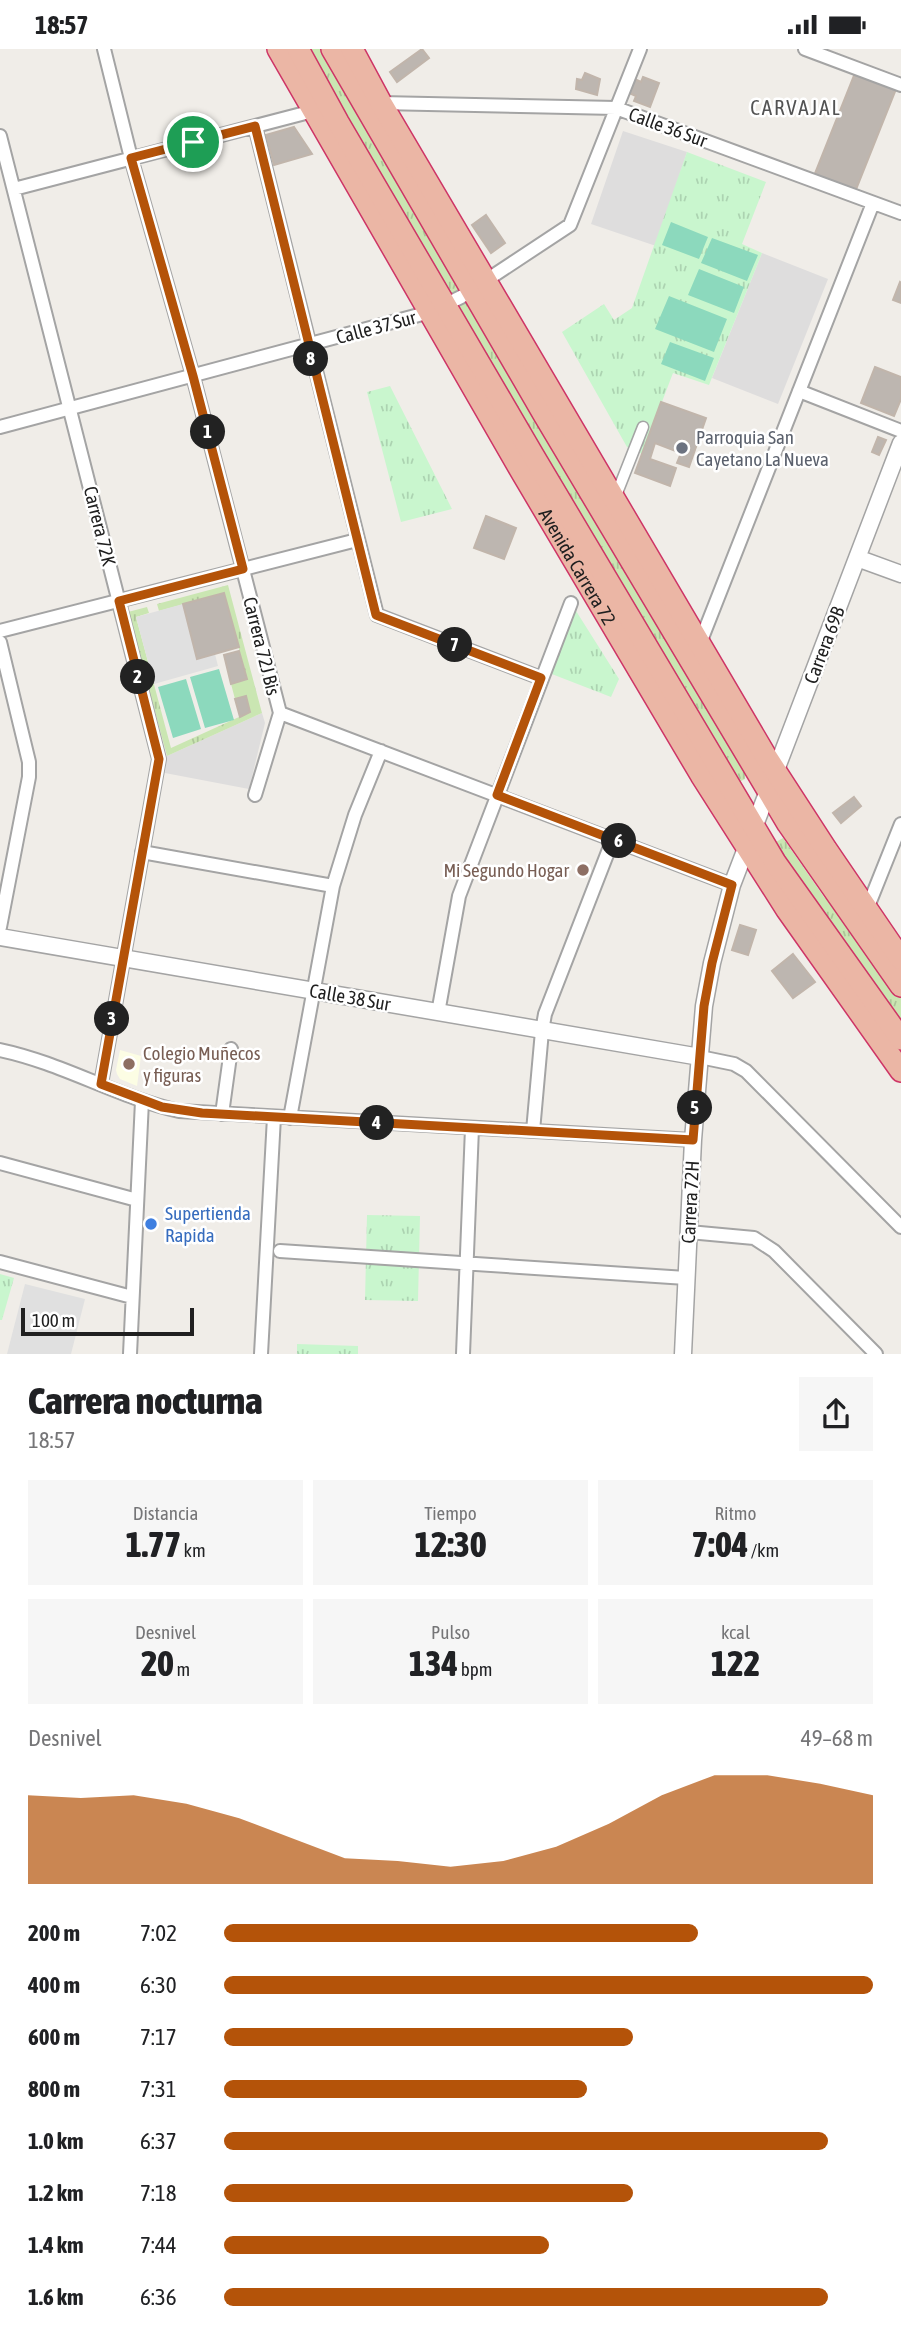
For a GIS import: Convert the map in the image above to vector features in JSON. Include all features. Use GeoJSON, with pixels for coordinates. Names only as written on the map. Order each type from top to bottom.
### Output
{"type":"FeatureCollection","features":[{"type":"Feature","properties":{"kind":"highway","name":"Avenida Carrera 72"},"geometry":{"type":"LineString","coordinates":[[278,49],[313,111],[533,455],[785,876],[901,1039]]}},
{"type":"Feature","properties":{"kind":"highway","name":"Avenida Carrera 72"},"geometry":{"type":"LineString","coordinates":[[298,49],[541,505],[746,847],[901,1072]]}},
{"type":"Feature","properties":{"kind":"highway"},"geometry":{"type":"LineString","coordinates":[[332,49],[480,284],[540,369],[700,643],[772,781],[794,834],[901,986]]}},
{"type":"Feature","properties":{"kind":"highway"},"geometry":{"type":"LineString","coordinates":[[353,52],[480,284],[543,413],[772,781],[901,959]]}},
{"type":"Feature","properties":{"kind":"highway"},"geometry":{"type":"LineString","coordinates":[[540,369],[543,413]]}},
{"type":"Feature","properties":{"kind":"highway"},"geometry":{"type":"LineString","coordinates":[[533,455],[541,505]]}},
{"type":"Feature","properties":{"kind":"street","name":"Carrera 72J Bis"},"geometry":{"type":"LineString","coordinates":[[104,49],[131,158],[193,376],[280,713],[254,795]]}},
{"type":"Feature","properties":{"kind":"street"},"geometry":{"type":"LineString","coordinates":[[617,109],[640,49]]}},
{"type":"Feature","properties":{"kind":"street"},"geometry":{"type":"LineString","coordinates":[[805,49],[898,84],[901,69]]}},
{"type":"Feature","properties":{"kind":"street","name":"Calle 36 Sur"},"geometry":{"type":"LineString","coordinates":[[381,103],[617,109],[901,213]]}},
{"type":"Feature","properties":{"kind":"street","name":"Calle 37 Sur"},"geometry":{"type":"LineString","coordinates":[[0,427],[438,308],[570,225],[617,109]]}},
{"type":"Feature","properties":{"kind":"street"},"geometry":{"type":"LineString","coordinates":[[14,189],[313,111]]}},
{"type":"Feature","properties":{"kind":"street"},"geometry":{"type":"LineString","coordinates":[[255,126],[376,615],[541,678]]}},
{"type":"Feature","properties":{"kind":"street","name":"Carrera 72K"},"geometry":{"type":"LineString","coordinates":[[0,136],[159,759],[101,1084]]}},
{"type":"Feature","properties":{"kind":"street"},"geometry":{"type":"LineString","coordinates":[[700,643],[873,203]]}},
{"type":"Feature","properties":{"kind":"street"},"geometry":{"type":"LineString","coordinates":[[799,391],[901,431]]}},
{"type":"Feature","properties":{"kind":"street"},"geometry":{"type":"LineString","coordinates":[[615,498],[643,427]]}},
{"type":"Feature","properties":{"kind":"street","name":"Carrera 69B"},"geometry":{"type":"LineString","coordinates":[[746,847],[901,443]]}},
{"type":"Feature","properties":{"kind":"street"},"geometry":{"type":"LineString","coordinates":[[0,631],[357,540]]}},
{"type":"Feature","properties":{"kind":"street"},"geometry":{"type":"LineString","coordinates":[[857,558],[901,574]]}},
{"type":"Feature","properties":{"kind":"street"},"geometry":{"type":"LineString","coordinates":[[438,1013],[459,896],[571,603]]}},
{"type":"Feature","properties":{"kind":"street"},"geometry":{"type":"LineString","coordinates":[[0,642],[29,762],[29,777],[0,926]]}},
{"type":"Feature","properties":{"kind":"street"},"geometry":{"type":"LineString","coordinates":[[280,713],[732,885]]}},
{"type":"Feature","properties":{"kind":"street"},"geometry":{"type":"LineString","coordinates":[[290,1118],[333,885],[355,815],[381,751]]}},
{"type":"Feature","properties":{"kind":"street"},"geometry":{"type":"LineString","coordinates":[[867,909],[901,824]]}},
{"type":"Feature","properties":{"kind":"street"},"geometry":{"type":"LineString","coordinates":[[533,1131],[541,1031],[545,1014],[613,839]]}},
{"type":"Feature","properties":{"kind":"street","name":"Carrera 72H"},"geometry":{"type":"LineString","coordinates":[[683,1354],[693,1140],[708,985],[732,885],[746,847]]}},
{"type":"Feature","properties":{"kind":"street"},"geometry":{"type":"LineString","coordinates":[[142,852],[333,885]]}},
{"type":"Feature","properties":{"kind":"street","name":"Calle 38 Sur"},"geometry":{"type":"LineString","coordinates":[[0,937],[700,1056]]}},
{"type":"Feature","properties":{"kind":"street"},"geometry":{"type":"LineString","coordinates":[[0,1049],[45,1062],[142,1101],[179,1111],[693,1140]]}},
{"type":"Feature","properties":{"kind":"street"},"geometry":{"type":"LineString","coordinates":[[222,1114],[231,1049]]}},
{"type":"Feature","properties":{"kind":"street"},"geometry":{"type":"LineString","coordinates":[[700,1056],[734,1064],[746,1070],[901,1227]]}},
{"type":"Feature","properties":{"kind":"street"},"geometry":{"type":"LineString","coordinates":[[130,1354],[142,1101]]}},
{"type":"Feature","properties":{"kind":"street"},"geometry":{"type":"LineString","coordinates":[[261,1354],[274,1117]]}},
{"type":"Feature","properties":{"kind":"street"},"geometry":{"type":"LineString","coordinates":[[463,1354],[472,1128]]}},
{"type":"Feature","properties":{"kind":"street"},"geometry":{"type":"LineString","coordinates":[[0,1163],[137,1200]]}},
{"type":"Feature","properties":{"kind":"street"},"geometry":{"type":"LineString","coordinates":[[688,1232],[759,1239],[876,1354]]}},
{"type":"Feature","properties":{"kind":"street"},"geometry":{"type":"LineString","coordinates":[[280,1251],[686,1278]]}},
{"type":"Feature","properties":{"kind":"street"},"geometry":{"type":"LineString","coordinates":[[0,1262],[132,1297]]}},
{"type":"Feature","properties":{"kind":"shaded area"},"geometry":{"type":"Polygon","coordinates":[[[623,131],[687,152],[656,246],[591,224],[623,131]]]}},
{"type":"Feature","properties":{"kind":"shaded area"},"geometry":{"type":"Polygon","coordinates":[[[762,253],[828,279],[778,404],[712,378],[762,253]]]}},
{"type":"Feature","properties":{"kind":"shaded area"},"geometry":{"type":"Polygon","coordinates":[[[183,604],[197,658],[215,654],[218,666],[154,684],[136,617],[183,604]]]}},
{"type":"Feature","properties":{"kind":"shaded area"},"geometry":{"type":"Polygon","coordinates":[[[262,713],[265,723],[249,789],[165,773],[167,756],[262,713]]]}},
{"type":"Feature","properties":{"kind":"shaded area","name":"Colegio Muñecos y figuras"},"geometry":{"type":"Polygon","coordinates":[[[120,1050],[141,1056],[137,1086],[120,1079],[117,1074],[120,1050]]]}},
{"type":"Feature","properties":{"kind":"shaded area"},"geometry":{"type":"Polygon","coordinates":[[[25,1284],[85,1299],[71,1354],[7,1354],[25,1284]]]}},
{"type":"Feature","properties":{"kind":"green space"},"geometry":{"type":"Polygon","coordinates":[[[303,49],[324,49],[463,288],[446,298],[303,49]]]}},
{"type":"Feature","properties":{"kind":"green space"},"geometry":{"type":"Polygon","coordinates":[[[687,152],[766,182],[742,244],[762,253],[709,385],[673,373],[642,454],[627,447],[562,332],[604,304],[614,320],[632,308],[687,152]]]}},
{"type":"Feature","properties":{"kind":"green space"},"geometry":{"type":"Polygon","coordinates":[[[671,222],[708,237],[699,259],[662,245],[671,222]]]}},
{"type":"Feature","properties":{"kind":"green space"},"geometry":{"type":"Polygon","coordinates":[[[712,238],[758,255],[747,281],[701,263],[712,238]]]}},
{"type":"Feature","properties":{"kind":"green space"},"geometry":{"type":"Polygon","coordinates":[[[699,269],[744,287],[734,313],[688,295],[699,269]]]}},
{"type":"Feature","properties":{"kind":"green space"},"geometry":{"type":"Polygon","coordinates":[[[669,296],[727,319],[714,352],[655,329],[669,296]]]}},
{"type":"Feature","properties":{"kind":"green space"},"geometry":{"type":"Polygon","coordinates":[[[469,301],[745,768],[745,779],[739,782],[454,309],[469,301]]]}},
{"type":"Feature","properties":{"kind":"green space"},"geometry":{"type":"Polygon","coordinates":[[[670,342],[714,358],[705,381],[661,364],[670,342]]]}},
{"type":"Feature","properties":{"kind":"green space"},"geometry":{"type":"Polygon","coordinates":[[[390,386],[452,509],[401,522],[367,392],[390,386]]]}},
{"type":"Feature","properties":{"kind":"green space"},"geometry":{"type":"Polygon","coordinates":[[[228,585],[262,713],[167,756],[128,612],[147,607],[149,613],[136,617],[171,748],[250,712],[235,699],[231,684],[247,679],[224,593],[159,611],[157,604],[228,585]]]}},
{"type":"Feature","properties":{"kind":"green space"},"geometry":{"type":"Polygon","coordinates":[[[571,603],[619,679],[611,697],[544,671],[571,603]]]}},
{"type":"Feature","properties":{"kind":"green space"},"geometry":{"type":"Polygon","coordinates":[[[219,669],[234,720],[205,728],[190,677],[219,669]]]}},
{"type":"Feature","properties":{"kind":"green space"},"geometry":{"type":"Polygon","coordinates":[[[186,679],[201,729],[173,738],[158,687],[186,679]]]}},
{"type":"Feature","properties":{"kind":"green space"},"geometry":{"type":"Polygon","coordinates":[[[783,838],[824,897],[840,908],[901,993],[901,1022],[774,843],[783,838]]]}},
{"type":"Feature","properties":{"kind":"green space"},"geometry":{"type":"Polygon","coordinates":[[[367,1215],[420,1216],[418,1301],[365,1300],[367,1215]]]}},
{"type":"Feature","properties":{"kind":"green space"},"geometry":{"type":"Polygon","coordinates":[[[0,1274],[14,1278],[2,1320],[0,1320],[0,1274]]]}},
{"type":"Feature","properties":{"kind":"green space"},"geometry":{"type":"Polygon","coordinates":[[[297,1344],[358,1346],[358,1354],[297,1354],[297,1344]]]}},
{"type":"Feature","properties":{"kind":"building"},"geometry":{"type":"Polygon","coordinates":[[[422,49],[429,58],[397,82],[390,72],[422,49]]]}},
{"type":"Feature","properties":{"kind":"building"},"geometry":{"type":"Polygon","coordinates":[[[585,73],[600,79],[597,95],[576,89],[577,79],[582,80],[585,73]]]}},
{"type":"Feature","properties":{"kind":"building"},"geometry":{"type":"Polygon","coordinates":[[[855,73],[896,89],[855,192],[814,176],[855,73]]]}},
{"type":"Feature","properties":{"kind":"building"},"geometry":{"type":"Polygon","coordinates":[[[643,77],[659,83],[650,107],[634,101],[636,96],[629,93],[635,79],[641,82],[643,77]]]}},
{"type":"Feature","properties":{"kind":"building"},"geometry":{"type":"Polygon","coordinates":[[[294,127],[312,154],[274,165],[266,135],[294,127]]]}},
{"type":"Feature","properties":{"kind":"building"},"geometry":{"type":"Polygon","coordinates":[[[486,215],[505,243],[491,253],[472,225],[486,215]]]}},
{"type":"Feature","properties":{"kind":"building"},"geometry":{"type":"Polygon","coordinates":[[[901,283],[901,303],[893,300],[901,283]]]}},
{"type":"Feature","properties":{"kind":"building"},"geometry":{"type":"Polygon","coordinates":[[[875,367],[901,377],[901,399],[894,416],[861,403],[875,367]]]}},
{"type":"Feature","properties":{"kind":"building","name":"Parroquia San Cayetano La Nueva"},"geometry":{"type":"Polygon","coordinates":[[[661,402],[706,418],[689,467],[677,463],[681,453],[655,443],[650,459],[676,468],[670,486],[635,473],[661,402]]]}},
{"type":"Feature","properties":{"kind":"building"},"geometry":{"type":"Polygon","coordinates":[[[878,437],[886,440],[879,455],[872,452],[878,437]]]}},
{"type":"Feature","properties":{"kind":"building"},"geometry":{"type":"Polygon","coordinates":[[[486,516],[516,528],[504,559],[474,548],[486,516]]]}},
{"type":"Feature","properties":{"kind":"building"},"geometry":{"type":"Polygon","coordinates":[[[224,593],[239,647],[197,659],[183,604],[224,593]]]}},
{"type":"Feature","properties":{"kind":"building"},"geometry":{"type":"Polygon","coordinates":[[[239,651],[247,679],[231,684],[224,655],[239,651]]]}},
{"type":"Feature","properties":{"kind":"building"},"geometry":{"type":"Polygon","coordinates":[[[246,696],[250,712],[240,717],[235,699],[246,696]]]}},
{"type":"Feature","properties":{"kind":"building"},"geometry":{"type":"Polygon","coordinates":[[[854,797],[861,806],[841,823],[833,813],[854,797]]]}},
{"type":"Feature","properties":{"kind":"building"},"geometry":{"type":"Polygon","coordinates":[[[740,925],[756,930],[748,955],[732,950],[740,925]]]}},
{"type":"Feature","properties":{"kind":"building"},"geometry":{"type":"Polygon","coordinates":[[[793,954],[815,982],[793,998],[772,971],[793,954]]]}},
{"type":"Feature","properties":{"kind":"place","name":"Parroquia San Cayetano La Nueva"},"geometry":{"type":"Point","coordinates":[682,448]}},
{"type":"Feature","properties":{"kind":"place","name":"Mi Segundo Hogar"},"geometry":{"type":"Point","coordinates":[583,870]}},
{"type":"Feature","properties":{"kind":"place","name":"Colegio Muñecos y figuras"},"geometry":{"type":"Point","coordinates":[129,1064]}},
{"type":"Feature","properties":{"kind":"place","name":"Supertienda Rapida"},"geometry":{"type":"Point","coordinates":[151,1224]}},
{"type":"Feature","properties":{"kind":"district","name":"CARVAJAL"},"geometry":{"type":"Point","coordinates":[796,108]}},
{"type":"Feature","properties":{"kind":"route"},"geometry":{"type":"LineString","coordinates":[[255,126],[376,615],[541,678],[497,795],[732,885],[704,1006],[693,1140],[179,1111],[142,1101],[101,1084],[159,759],[119,601],[243,569],[193,376],[131,158],[193,142],[255,126]]}}]}
